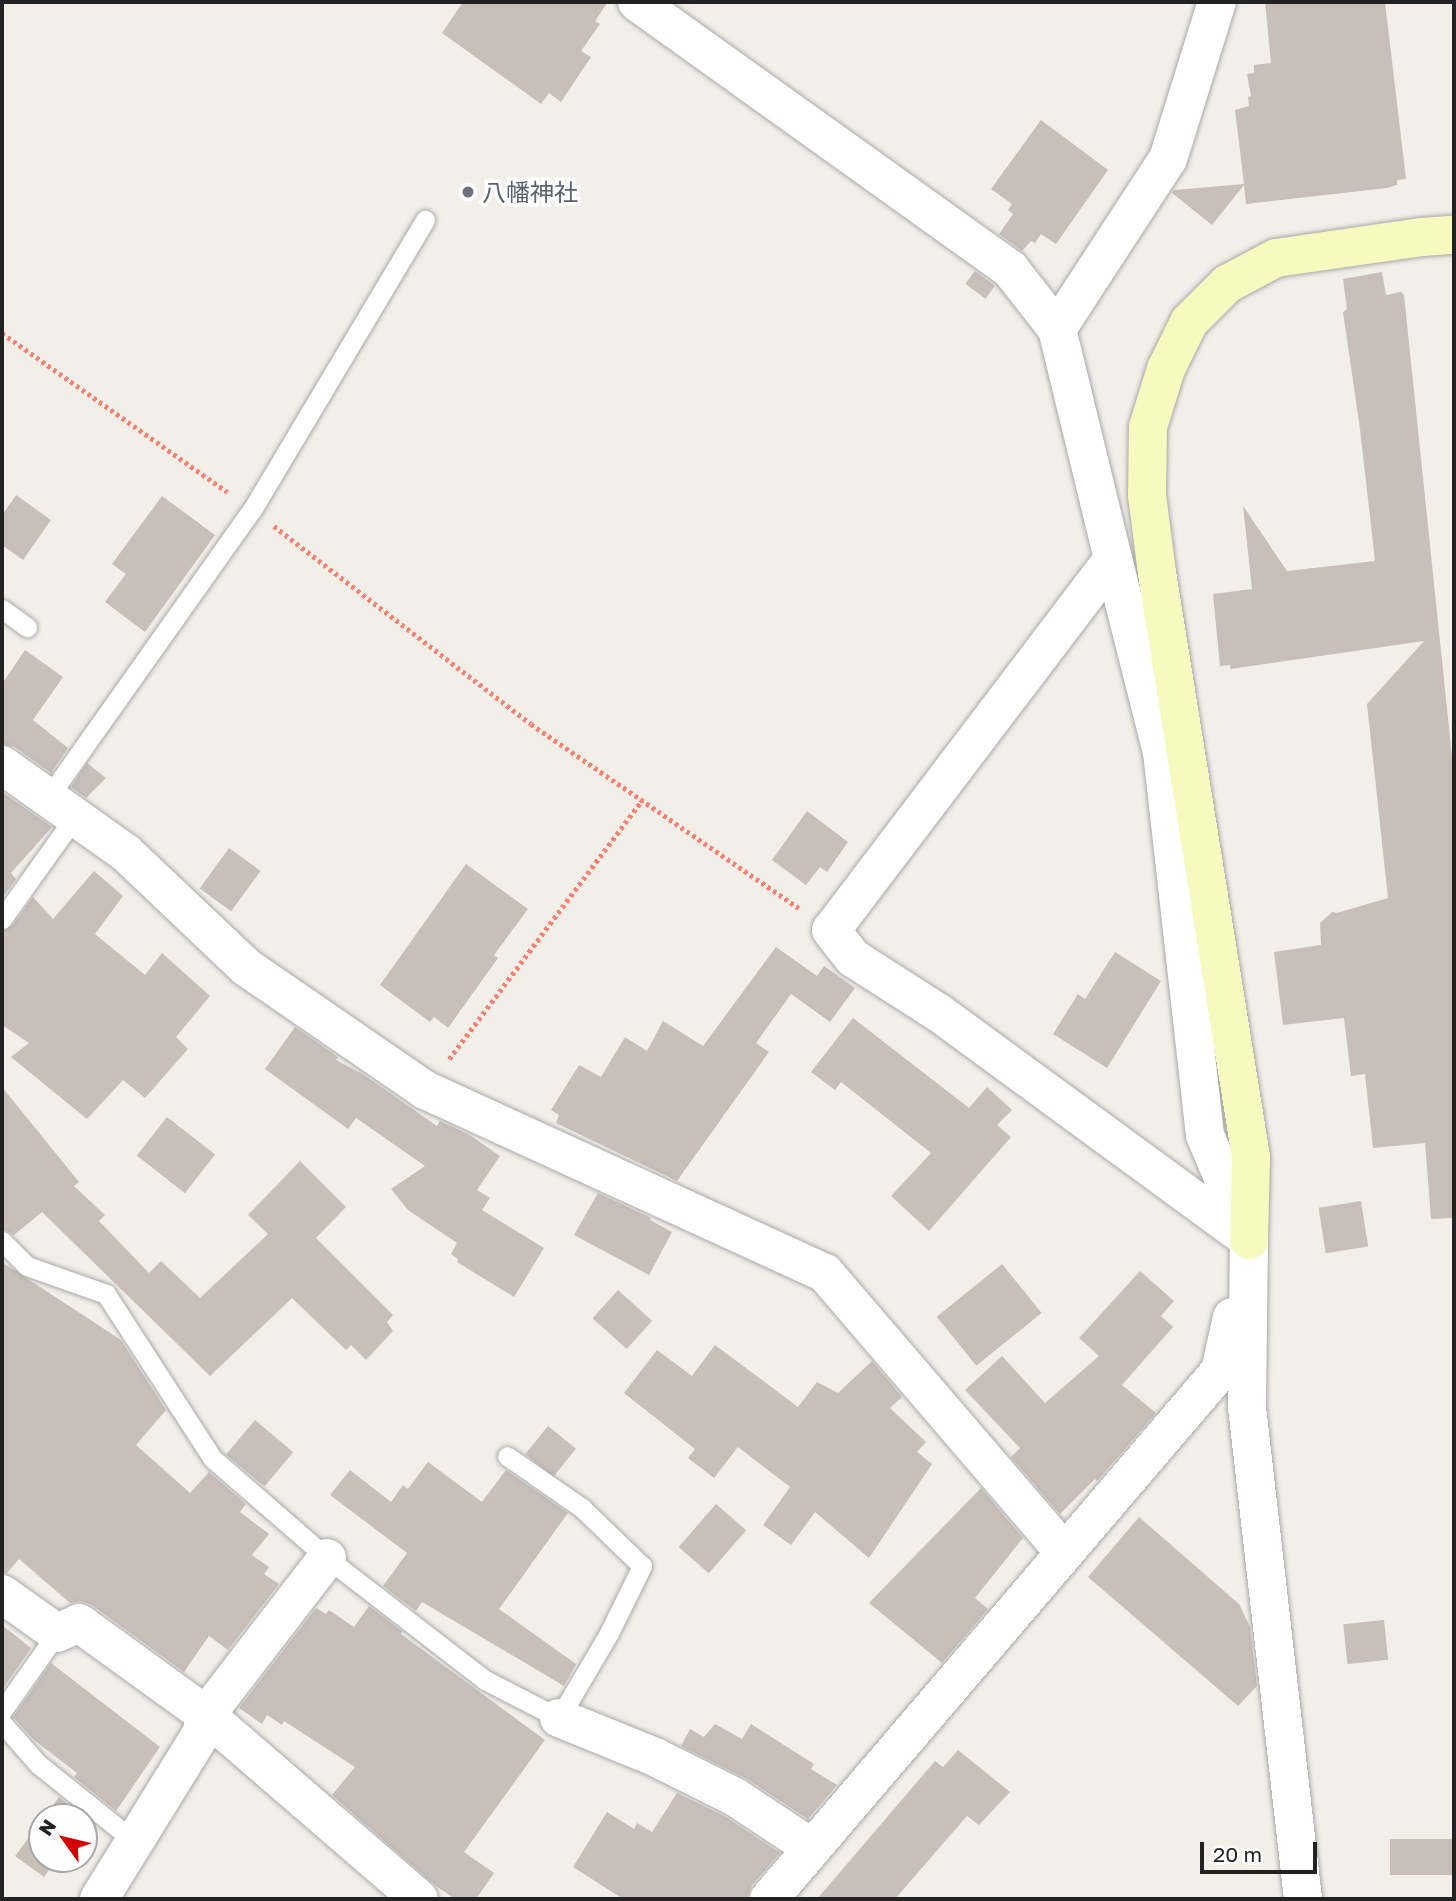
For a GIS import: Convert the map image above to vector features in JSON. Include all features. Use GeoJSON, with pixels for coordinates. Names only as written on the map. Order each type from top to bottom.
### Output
{"type":"FeatureCollection","features":[{"type":"Feature","properties":{"kind":"street"},"geometry":{"type":"LineString","coordinates":[[637,2],[1010,269],[1057,329],[1162,752],[1205,1135],[1248,1240],[1220,1371],[769,1899]]}},
{"type":"Feature","properties":{"kind":"street"},"geometry":{"type":"LineString","coordinates":[[1057,329],[1168,159],[1217,2]]}},
{"type":"Feature","properties":{"kind":"street"},"geometry":{"type":"LineString","coordinates":[[1303,1899],[1247,1407],[1251,1157],[1157,573],[1147,495],[1148,427],[1166,369],[1189,322],[1227,285],[1276,258],[1422,237],[1454,236]]}},
{"type":"Feature","properties":{"kind":"street"},"geometry":{"type":"LineString","coordinates":[[1112,559],[831,930],[853,958],[939,1013],[1248,1240]]}},
{"type":"Feature","properties":{"kind":"street"},"geometry":{"type":"LineString","coordinates":[[2,765],[127,853],[246,967],[425,1090],[825,1273],[1064,1552]]}},
{"type":"Feature","properties":{"kind":"street"},"geometry":{"type":"LineString","coordinates":[[99,1899],[201,1734],[206,1715],[327,1558]]}},
{"type":"Feature","properties":{"kind":"street"},"geometry":{"type":"LineString","coordinates":[[2,1594],[57,1633],[79,1623],[206,1715],[419,1899]]}},
{"type":"Feature","properties":{"kind":"street"},"geometry":{"type":"LineString","coordinates":[[558,1718],[655,1757],[735,1797],[812,1848]]}},
{"type":"Feature","properties":{"kind":"lane"},"geometry":{"type":"LineString","coordinates":[[2,919],[60,808],[252,510],[425,220]]}},
{"type":"Feature","properties":{"kind":"lane"},"geometry":{"type":"LineString","coordinates":[[2,609],[27,627]]}},
{"type":"Feature","properties":{"kind":"lane"},"geometry":{"type":"LineString","coordinates":[[2,1241],[27,1266],[106,1294],[212,1458],[327,1558],[485,1680],[558,1718],[609,1633],[642,1566],[582,1508],[507,1457]]}},
{"type":"Feature","properties":{"kind":"lane"},"geometry":{"type":"LineString","coordinates":[[2,1712],[57,1633]]}},
{"type":"Feature","properties":{"kind":"lane"},"geometry":{"type":"LineString","coordinates":[[2,1723],[38,1764],[134,1841]]}},
{"type":"Feature","properties":{"kind":"path"},"geometry":{"type":"LineString","coordinates":[[2,334],[252,510],[531,724],[831,930]]}},
{"type":"Feature","properties":{"kind":"path"},"geometry":{"type":"LineString","coordinates":[[425,1090],[642,800]]}},
{"type":"Feature","properties":{"kind":"building"},"geometry":{"type":"Polygon","coordinates":[[[463,2],[608,2],[595,21],[600,24],[581,51],[591,57],[561,102],[549,93],[541,104],[442,33],[463,2]]]}},
{"type":"Feature","properties":{"kind":"building"},"geometry":{"type":"Polygon","coordinates":[[[1265,2],[1385,2],[1406,179],[1397,180],[1397,185],[1387,188],[1246,204],[1244,185],[1212,225],[1172,193],[1174,190],[1244,184],[1235,110],[1249,106],[1248,97],[1251,96],[1247,74],[1254,73],[1254,65],[1271,63],[1265,2]]]}},
{"type":"Feature","properties":{"kind":"building"},"geometry":{"type":"Polygon","coordinates":[[[1041,120],[1108,170],[1056,244],[1041,234],[1035,243],[1031,241],[1022,251],[999,234],[1013,214],[1008,210],[1012,204],[991,189],[1041,120]]]}},
{"type":"Feature","properties":{"kind":"building"},"geometry":{"type":"Polygon","coordinates":[[[975,271],[995,286],[985,299],[965,284],[975,271]]]}},
{"type":"Feature","properties":{"kind":"building"},"geometry":{"type":"Polygon","coordinates":[[[1382,272],[1386,295],[1401,292],[1404,295],[1454,776],[1454,1218],[1431,1219],[1425,1143],[1373,1148],[1365,1074],[1351,1076],[1344,1018],[1283,1025],[1274,952],[1321,945],[1320,923],[1332,912],[1337,913],[1388,898],[1367,704],[1424,641],[1230,669],[1230,665],[1220,666],[1213,594],[1252,589],[1243,506],[1287,571],[1375,561],[1343,312],[1347,309],[1343,279],[1382,272]]]}},
{"type":"Feature","properties":{"kind":"building"},"geometry":{"type":"Polygon","coordinates":[[[16,495],[51,520],[23,560],[2,545],[2,515],[16,495]]]}},
{"type":"Feature","properties":{"kind":"building"},"geometry":{"type":"Polygon","coordinates":[[[162,496],[215,535],[145,632],[105,602],[126,574],[112,564],[162,496]]]}},
{"type":"Feature","properties":{"kind":"building"},"geometry":{"type":"Polygon","coordinates":[[[25,650],[63,677],[33,720],[68,748],[51,773],[15,747],[2,744],[2,684],[25,650]]]}},
{"type":"Feature","properties":{"kind":"building"},"geometry":{"type":"Polygon","coordinates":[[[87,763],[106,778],[86,798],[71,787],[87,763]]]}},
{"type":"Feature","properties":{"kind":"building"},"geometry":{"type":"Polygon","coordinates":[[[2,792],[52,827],[11,873],[16,879],[2,898],[2,792]]]}},
{"type":"Feature","properties":{"kind":"building"},"geometry":{"type":"Polygon","coordinates":[[[807,811],[848,842],[827,872],[820,867],[806,885],[772,860],[807,811]]]}},
{"type":"Feature","properties":{"kind":"building"},"geometry":{"type":"Polygon","coordinates":[[[229,848],[261,871],[231,911],[200,888],[229,848]]]}},
{"type":"Feature","properties":{"kind":"building"},"geometry":{"type":"Polygon","coordinates":[[[466,864],[528,909],[494,955],[498,958],[448,1028],[434,1017],[430,1022],[380,985],[466,864]]]}},
{"type":"Feature","properties":{"kind":"building"},"geometry":{"type":"Polygon","coordinates":[[[94,871],[123,896],[95,934],[145,975],[162,953],[210,996],[176,1037],[188,1049],[145,1098],[123,1080],[87,1119],[11,1057],[29,1043],[2,1025],[2,931],[12,926],[33,897],[53,919],[94,871]]]}},
{"type":"Feature","properties":{"kind":"building"},"geometry":{"type":"Polygon","coordinates":[[[776,947],[817,976],[824,966],[855,988],[830,1022],[791,994],[756,1043],[769,1052],[677,1181],[556,1123],[559,1115],[551,1110],[579,1065],[601,1077],[625,1037],[647,1051],[663,1021],[703,1046],[776,947]]]}},
{"type":"Feature","properties":{"kind":"building"},"geometry":{"type":"Polygon","coordinates":[[[1115,952],[1161,981],[1107,1068],[1053,1034],[1078,994],[1085,999],[1115,952]]]}},
{"type":"Feature","properties":{"kind":"building"},"geometry":{"type":"Polygon","coordinates":[[[853,1018],[969,1108],[987,1087],[1012,1110],[997,1125],[1011,1137],[929,1231],[891,1196],[931,1153],[841,1082],[835,1090],[811,1072],[853,1018]]]}},
{"type":"Feature","properties":{"kind":"building"},"geometry":{"type":"Polygon","coordinates":[[[295,1027],[338,1057],[336,1060],[364,1075],[437,1126],[440,1121],[468,1134],[500,1156],[477,1190],[490,1198],[482,1210],[544,1248],[514,1297],[457,1262],[458,1259],[451,1254],[457,1243],[408,1210],[391,1189],[425,1166],[356,1118],[348,1129],[265,1069],[295,1027]]]}},
{"type":"Feature","properties":{"kind":"building"},"geometry":{"type":"Polygon","coordinates":[[[2,1087],[79,1182],[74,1186],[105,1215],[99,1221],[149,1273],[161,1261],[200,1298],[268,1234],[248,1215],[300,1161],[346,1207],[316,1238],[393,1315],[387,1322],[393,1331],[366,1360],[351,1345],[346,1350],[292,1298],[210,1376],[42,1212],[14,1235],[2,1229],[2,1087]]]}},
{"type":"Feature","properties":{"kind":"building"},"geometry":{"type":"Polygon","coordinates":[[[167,1117],[215,1155],[185,1193],[137,1156],[167,1117]]]}},
{"type":"Feature","properties":{"kind":"building"},"geometry":{"type":"Polygon","coordinates":[[[598,1193],[651,1218],[650,1220],[672,1232],[649,1275],[574,1235],[598,1193]]]}},
{"type":"Feature","properties":{"kind":"building"},"geometry":{"type":"Polygon","coordinates":[[[1361,1201],[1368,1246],[1326,1253],[1319,1208],[1361,1201]]]}},
{"type":"Feature","properties":{"kind":"building"},"geometry":{"type":"Polygon","coordinates":[[[2,1262],[121,1340],[166,1410],[136,1445],[190,1493],[209,1472],[246,1504],[240,1512],[269,1534],[252,1555],[269,1567],[264,1574],[279,1584],[228,1650],[209,1636],[184,1672],[92,1605],[80,1601],[70,1603],[19,1559],[7,1573],[2,1573],[2,1262]]]}},
{"type":"Feature","properties":{"kind":"building"},"geometry":{"type":"Polygon","coordinates":[[[1002,1264],[1042,1313],[976,1366],[937,1317],[1002,1264]]]}},
{"type":"Feature","properties":{"kind":"building"},"geometry":{"type":"Polygon","coordinates":[[[1140,1271],[1174,1301],[1161,1316],[1173,1327],[1122,1385],[1156,1413],[1097,1481],[1095,1479],[1060,1514],[1011,1457],[1020,1448],[965,1390],[1002,1356],[1045,1403],[1099,1356],[1079,1338],[1140,1271]]]}},
{"type":"Feature","properties":{"kind":"building"},"geometry":{"type":"Polygon","coordinates":[[[618,1290],[652,1321],[627,1349],[593,1318],[618,1290]]]}},
{"type":"Feature","properties":{"kind":"building"},"geometry":{"type":"Polygon","coordinates":[[[715,1345],[798,1407],[817,1382],[838,1393],[872,1361],[902,1397],[890,1408],[926,1442],[917,1452],[932,1464],[869,1558],[815,1512],[791,1545],[763,1525],[790,1487],[738,1447],[714,1478],[688,1458],[695,1449],[624,1393],[657,1350],[692,1376],[715,1345]]]}},
{"type":"Feature","properties":{"kind":"building"},"geometry":{"type":"Polygon","coordinates":[[[255,1420],[293,1452],[264,1487],[226,1454],[255,1420]]]}},
{"type":"Feature","properties":{"kind":"building"},"geometry":{"type":"Polygon","coordinates":[[[548,1426],[576,1449],[553,1477],[525,1454],[548,1426]]]}},
{"type":"Feature","properties":{"kind":"building"},"geometry":{"type":"Polygon","coordinates":[[[428,1462],[482,1502],[506,1470],[568,1513],[499,1609],[576,1664],[564,1686],[422,1602],[416,1611],[383,1586],[407,1553],[330,1495],[350,1470],[391,1502],[403,1485],[408,1489],[428,1462]]]}},
{"type":"Feature","properties":{"kind":"building"},"geometry":{"type":"Polygon","coordinates":[[[981,1488],[1023,1538],[975,1598],[988,1609],[942,1663],[869,1603],[981,1488]]]}},
{"type":"Feature","properties":{"kind":"building"},"geometry":{"type":"Polygon","coordinates":[[[716,1504],[746,1530],[709,1573],[679,1547],[716,1504]]]}},
{"type":"Feature","properties":{"kind":"building"},"geometry":{"type":"Polygon","coordinates":[[[1139,1517],[1239,1604],[1250,1627],[1257,1686],[1238,1706],[1088,1577],[1139,1517]]]}},
{"type":"Feature","properties":{"kind":"building"},"geometry":{"type":"Polygon","coordinates":[[[369,1606],[402,1631],[401,1634],[545,1740],[464,1852],[494,1873],[476,1899],[455,1899],[436,1886],[332,1795],[355,1767],[284,1721],[282,1725],[267,1715],[262,1724],[239,1708],[316,1608],[326,1614],[329,1610],[354,1627],[369,1606]]]}},
{"type":"Feature","properties":{"kind":"building"},"geometry":{"type":"Polygon","coordinates":[[[1384,1620],[1388,1660],[1347,1664],[1343,1624],[1384,1620]]]}},
{"type":"Feature","properties":{"kind":"building"},"geometry":{"type":"Polygon","coordinates":[[[2,1625],[31,1648],[2,1690],[2,1625]]]}},
{"type":"Feature","properties":{"kind":"building"},"geometry":{"type":"Polygon","coordinates":[[[51,1663],[160,1747],[116,1811],[74,1777],[77,1773],[34,1740],[13,1717],[51,1663]]]}},
{"type":"Feature","properties":{"kind":"building"},"geometry":{"type":"Polygon","coordinates":[[[715,1724],[742,1739],[751,1724],[814,1764],[811,1769],[837,1785],[808,1819],[747,1779],[681,1746],[690,1729],[704,1737],[715,1724]]]}},
{"type":"Feature","properties":{"kind":"building"},"geometry":{"type":"Polygon","coordinates":[[[958,1750],[1010,1792],[979,1825],[967,1816],[895,1899],[817,1899],[935,1761],[943,1767],[958,1750]]]}},
{"type":"Feature","properties":{"kind":"building"},"geometry":{"type":"Polygon","coordinates":[[[677,1793],[724,1816],[780,1853],[752,1885],[747,1899],[623,1899],[573,1867],[607,1812],[634,1829],[637,1823],[652,1832],[677,1793]]]}},
{"type":"Feature","properties":{"kind":"building"},"geometry":{"type":"Polygon","coordinates":[[[59,1797],[66,1803],[54,1803],[59,1797]]]}},
{"type":"Feature","properties":{"kind":"building"},"geometry":{"type":"Polygon","coordinates":[[[28,1839],[28,1865],[15,1856],[28,1839]]]}},
{"type":"Feature","properties":{"kind":"building"},"geometry":{"type":"Polygon","coordinates":[[[1390,1839],[1454,1839],[1454,1875],[1390,1875],[1390,1839]]]}},
{"type":"Feature","properties":{"kind":"place","name":"八幡神社"},"geometry":{"type":"Point","coordinates":[468,192]}}]}
